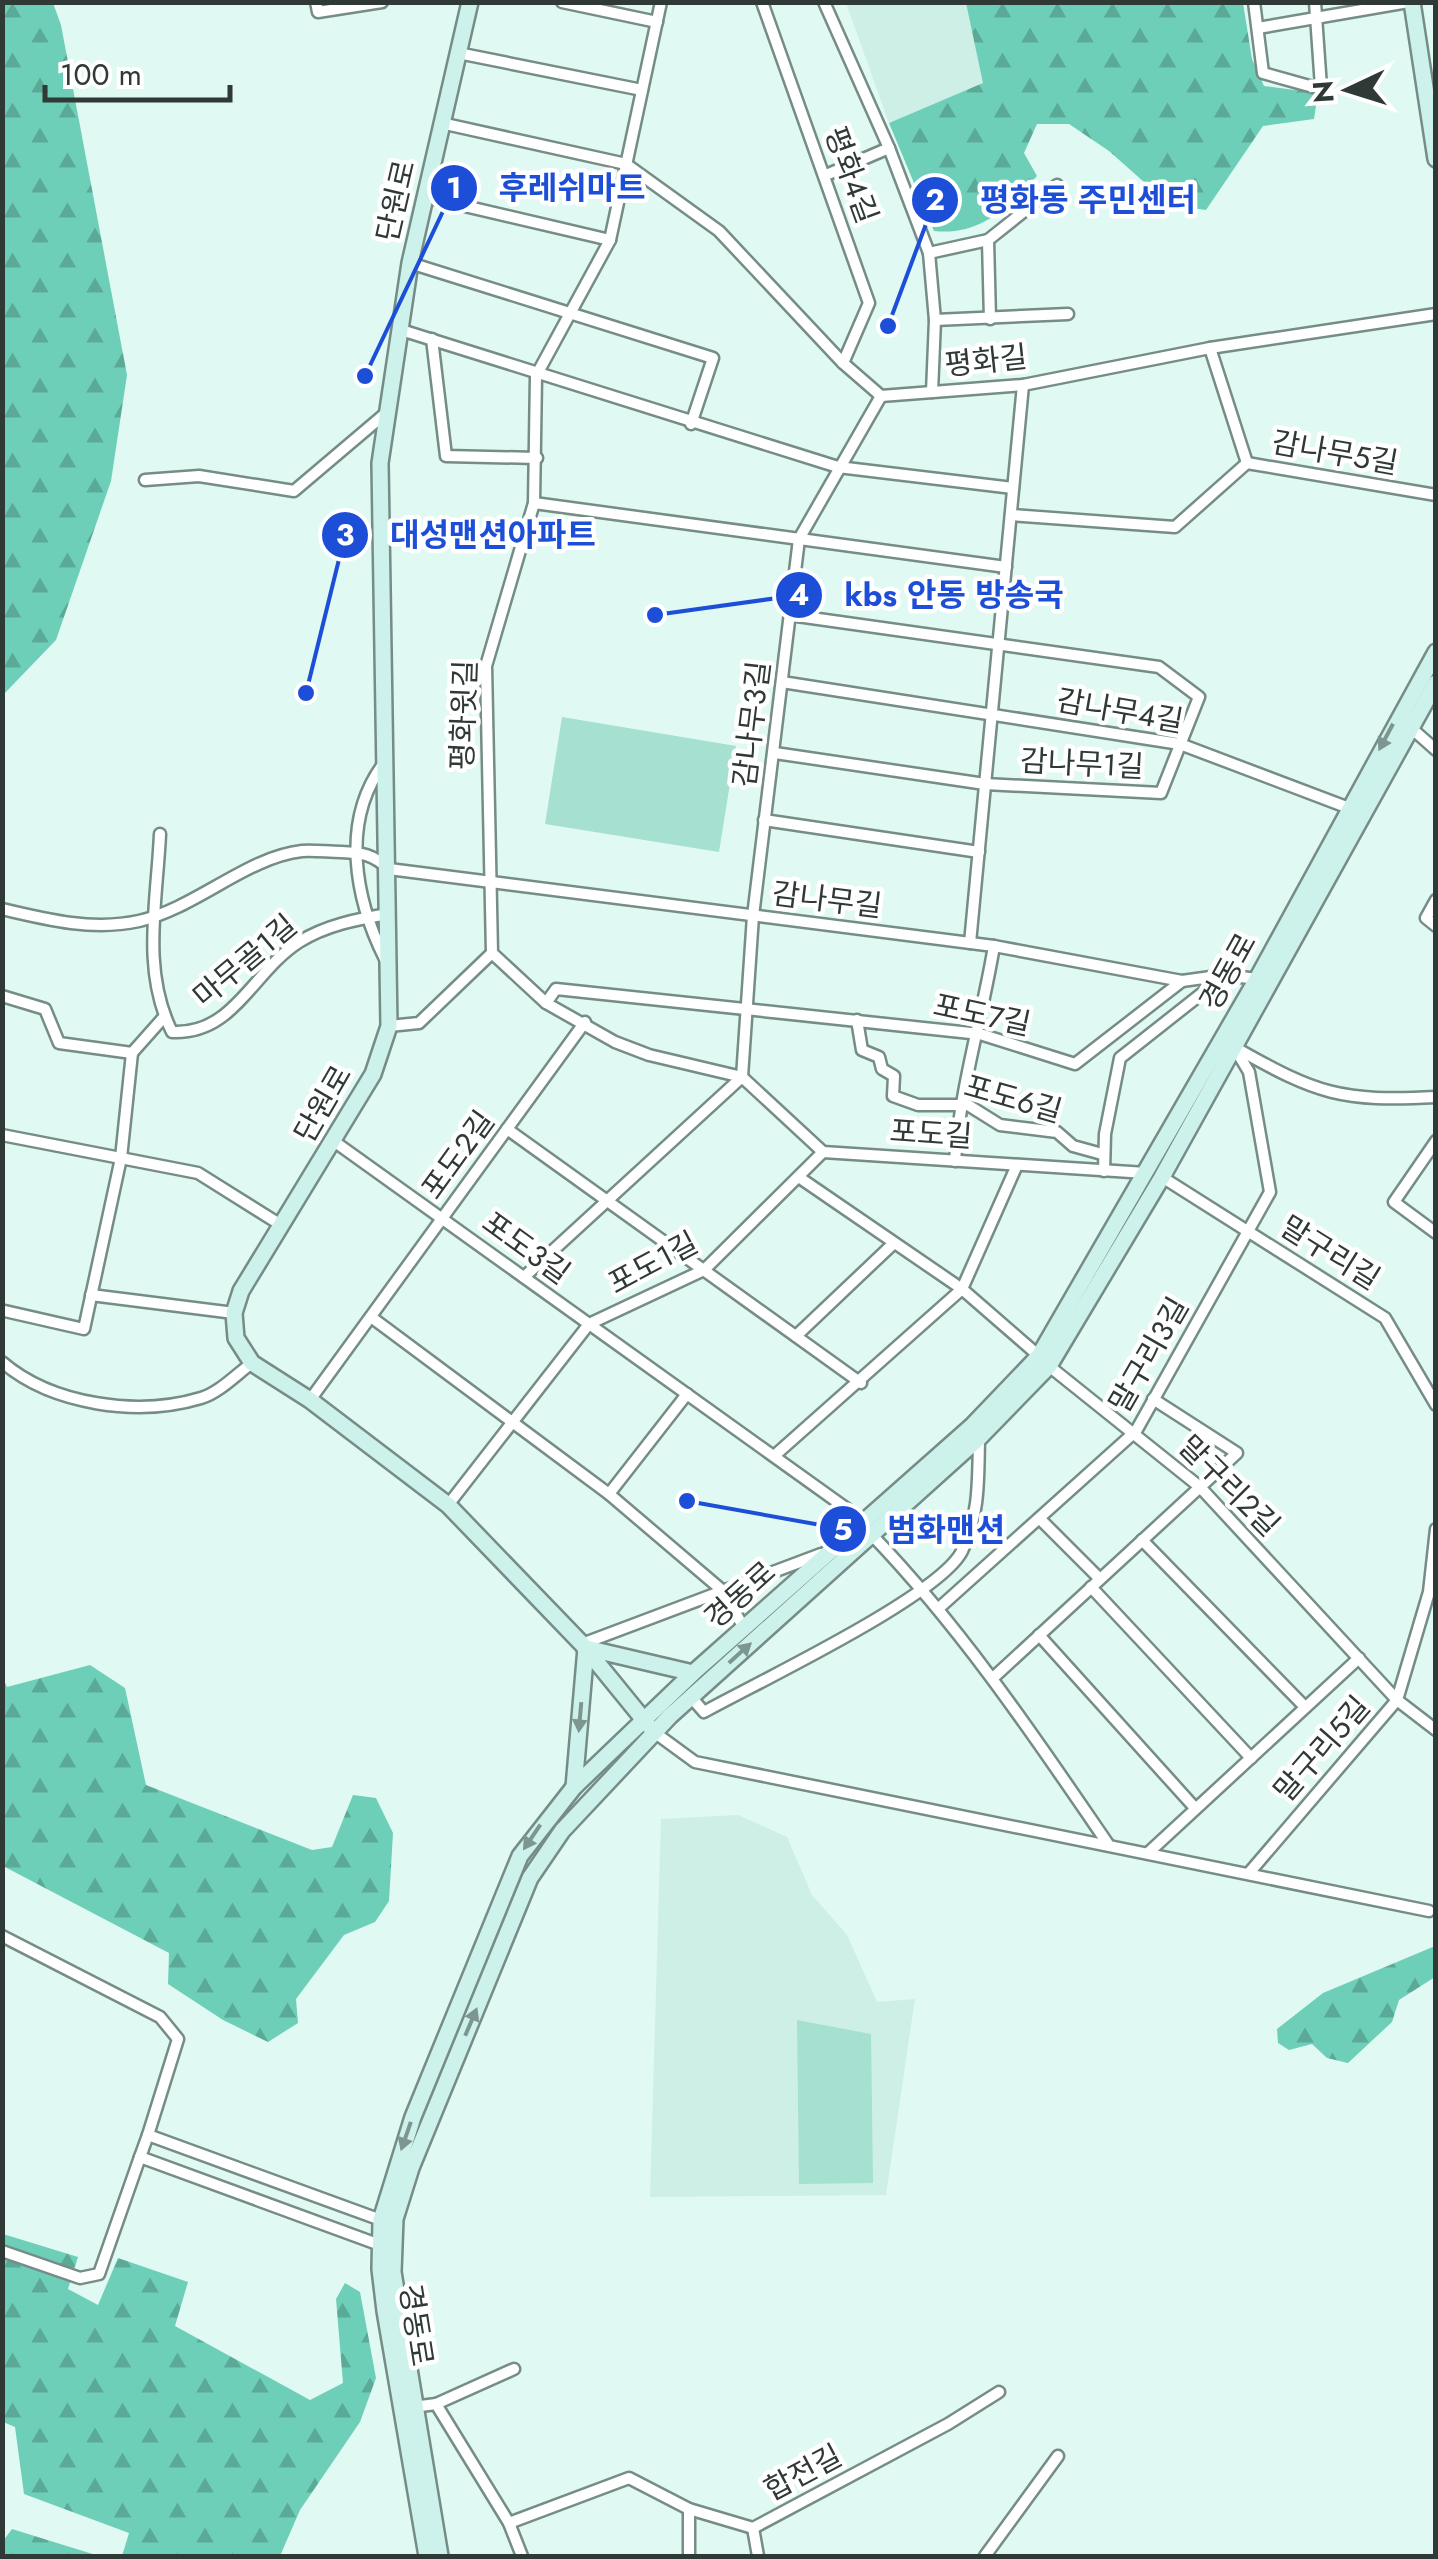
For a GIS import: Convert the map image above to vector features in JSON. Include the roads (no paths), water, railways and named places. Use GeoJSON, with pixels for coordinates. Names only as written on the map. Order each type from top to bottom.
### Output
{"type":"FeatureCollection","features":[{"type":"Feature","properties":{"kind":"street"},"geometry":{"type":"LineString","coordinates":[[316,2],[318,12],[382,2]]}},
{"type":"Feature","properties":{"kind":"street","name":"단원로"},"geometry":{"type":"LineString","coordinates":[[234,1313],[241,1291],[373,1074],[389,1026],[380,463],[410,263],[470,2]]}},
{"type":"Feature","properties":{"kind":"street"},"geometry":{"type":"LineString","coordinates":[[562,2],[657,22]]}},
{"type":"Feature","properties":{"kind":"street","name":"평화윗길"},"geometry":{"type":"LineString","coordinates":[[488,882],[486,666],[534,503],[536,376],[610,240],[661,2]]}},
{"type":"Feature","properties":{"kind":"street","name":"평화4길"},"geometry":{"type":"LineString","coordinates":[[762,2],[870,303],[843,362]]}},
{"type":"Feature","properties":{"kind":"street"},"geometry":{"type":"LineString","coordinates":[[824,2],[889,148],[929,253],[935,320],[932,392]]}},
{"type":"Feature","properties":{"kind":"street"},"geometry":{"type":"LineString","coordinates":[[1254,2],[1263,73],[1321,87],[1314,2]]}},
{"type":"Feature","properties":{"kind":"street"},"geometry":{"type":"LineString","coordinates":[[1258,28],[1410,2],[1430,96],[1436,159]]}},
{"type":"Feature","properties":{"kind":"street"},"geometry":{"type":"LineString","coordinates":[[458,53],[642,90]]}},
{"type":"Feature","properties":{"kind":"street"},"geometry":{"type":"LineString","coordinates":[[441,123],[626,164],[720,232],[843,362],[881,396]]}},
{"type":"Feature","properties":{"kind":"street"},"geometry":{"type":"LineString","coordinates":[[826,175],[889,148]]}},
{"type":"Feature","properties":{"kind":"street"},"geometry":{"type":"LineString","coordinates":[[929,253],[988,240],[1057,185]]}},
{"type":"Feature","properties":{"kind":"street"},"geometry":{"type":"LineString","coordinates":[[426,197],[610,240]]}},
{"type":"Feature","properties":{"kind":"street"},"geometry":{"type":"LineString","coordinates":[[988,240],[990,319]]}},
{"type":"Feature","properties":{"kind":"street"},"geometry":{"type":"LineString","coordinates":[[410,263],[713,358],[691,424]]}},
{"type":"Feature","properties":{"kind":"street"},"geometry":{"type":"LineString","coordinates":[[935,320],[1068,314]]}},
{"type":"Feature","properties":{"kind":"street","name":"평화길"},"geometry":{"type":"LineString","coordinates":[[881,396],[1023,385],[1210,348],[1436,314]]}},
{"type":"Feature","properties":{"kind":"street"},"geometry":{"type":"LineString","coordinates":[[398,329],[536,376],[838,467],[1013,488]]}},
{"type":"Feature","properties":{"kind":"street"},"geometry":{"type":"LineString","coordinates":[[432,339],[446,456],[537,458]]}},
{"type":"Feature","properties":{"kind":"street"},"geometry":{"type":"LineString","coordinates":[[1210,348],[1247,463]]}},
{"type":"Feature","properties":{"kind":"street"},"geometry":{"type":"LineString","coordinates":[[970,943],[1023,385]]}},
{"type":"Feature","properties":{"kind":"street","name":"감나무3길"},"geometry":{"type":"LineString","coordinates":[[754,916],[799,539],[881,396]]}},
{"type":"Feature","properties":{"kind":"street"},"geometry":{"type":"LineString","coordinates":[[144,480],[199,476],[294,490],[386,413]]}},
{"type":"Feature","properties":{"kind":"street","name":"감나무5길"},"geometry":{"type":"LineString","coordinates":[[1011,515],[1175,527],[1247,463],[1436,495]]}},
{"type":"Feature","properties":{"kind":"street"},"geometry":{"type":"LineString","coordinates":[[534,503],[1006,567]]}},
{"type":"Feature","properties":{"kind":"street"},"geometry":{"type":"LineString","coordinates":[[790,615],[998,648]]}},
{"type":"Feature","properties":{"kind":"street","name":"감나무1길"},"geometry":{"type":"LineString","coordinates":[[985,784],[1162,793],[1199,697],[1159,667],[998,648]]}},
{"type":"Feature","properties":{"kind":"street","name":"경동로"},"geometry":{"type":"LineString","coordinates":[[1228,1043],[1257,979],[1436,652]]}},
{"type":"Feature","properties":{"kind":"street","name":"감나무4길"},"geometry":{"type":"LineString","coordinates":[[782,682],[1180,744],[1349,808]]}},
{"type":"Feature","properties":{"kind":"street","name":"경동로"},"geometry":{"type":"LineString","coordinates":[[440,2556],[393,2272],[395,2219],[411,2168],[537,1865],[693,1673],[832,1550],[868,1528],[980,1438],[1044,1361],[1436,682]]}},
{"type":"Feature","properties":{"kind":"street"},"geometry":{"type":"LineString","coordinates":[[1410,727],[1436,750]]}},
{"type":"Feature","properties":{"kind":"street"},"geometry":{"type":"LineString","coordinates":[[775,753],[985,784]]}},
{"type":"Feature","properties":{"kind":"street"},"geometry":{"type":"LineString","coordinates":[[384,762],[365,794],[356,853],[365,918],[389,967]]}},
{"type":"Feature","properties":{"kind":"street"},"geometry":{"type":"LineString","coordinates":[[764,820],[979,852]]}},
{"type":"Feature","properties":{"kind":"street"},"geometry":{"type":"LineString","coordinates":[[160,834],[151,953],[154,992],[164,1017]]}},
{"type":"Feature","properties":{"kind":"street"},"geometry":{"type":"LineString","coordinates":[[2,908],[98,926],[156,916],[300,851],[356,853]]}},
{"type":"Feature","properties":{"kind":"street","name":"감나무길"},"geometry":{"type":"LineString","coordinates":[[356,853],[372,854],[389,869],[994,946],[1182,981],[1225,975],[1257,979]]}},
{"type":"Feature","properties":{"kind":"street"},"geometry":{"type":"LineString","coordinates":[[488,882],[492,953],[546,1003],[649,1056],[742,1077],[823,1152]]}},
{"type":"Feature","properties":{"kind":"street"},"geometry":{"type":"LineString","coordinates":[[1436,900],[1426,918],[1436,926]]}},
{"type":"Feature","properties":{"kind":"street","name":"마무골1길"},"geometry":{"type":"LineString","coordinates":[[132,1053],[164,1017],[172,1032],[210,1027],[234,1011],[241,996],[297,943],[365,918],[388,914]]}},
{"type":"Feature","properties":{"kind":"street"},"geometry":{"type":"LineString","coordinates":[[524,1277],[742,1077],[744,1008],[754,916]]}},
{"type":"Feature","properties":{"kind":"street"},"geometry":{"type":"LineString","coordinates":[[955,1161],[959,1105],[980,1034],[994,946]]}},
{"type":"Feature","properties":{"kind":"street"},"geometry":{"type":"LineString","coordinates":[[389,1026],[419,1024],[492,953]]}},
{"type":"Feature","properties":{"kind":"street"},"geometry":{"type":"LineString","coordinates":[[1104,1170],[1102,1154],[1120,1058],[1225,975]]}},
{"type":"Feature","properties":{"kind":"street","name":"포도7길"},"geometry":{"type":"LineString","coordinates":[[546,1003],[556,989],[980,1034],[1075,1064],[1182,981]]}},
{"type":"Feature","properties":{"kind":"street"},"geometry":{"type":"LineString","coordinates":[[2,996],[44,1009],[59,1043],[132,1053],[121,1158],[84,1329],[5,1312]]}},
{"type":"Feature","properties":{"kind":"street","name":"포도6길"},"geometry":{"type":"LineString","coordinates":[[857,1020],[862,1050],[879,1057],[882,1069],[894,1076],[893,1096],[911,1099],[918,1105],[968,1105],[1000,1125],[1056,1132],[1073,1146],[1102,1154]]}},
{"type":"Feature","properties":{"kind":"street","name":"포도2길"},"geometry":{"type":"LineString","coordinates":[[310,1400],[585,1022]]}},
{"type":"Feature","properties":{"kind":"street"},"geometry":{"type":"LineString","coordinates":[[1228,1043],[1317,1091],[1374,1100],[1436,1097]]}},
{"type":"Feature","properties":{"kind":"street","name":"말구리3길"},"geometry":{"type":"LineString","coordinates":[[939,1608],[1136,1431],[1270,1192],[1249,1072],[1228,1043]]}},
{"type":"Feature","properties":{"kind":"street"},"geometry":{"type":"LineString","coordinates":[[507,1130],[861,1383]]}},
{"type":"Feature","properties":{"kind":"street"},"geometry":{"type":"LineString","coordinates":[[2,1135],[198,1173],[280,1225]]}},
{"type":"Feature","properties":{"kind":"street"},"geometry":{"type":"LineString","coordinates":[[1436,1141],[1394,1202],[1436,1233]]}},
{"type":"Feature","properties":{"kind":"street","name":"포도3길"},"geometry":{"type":"LineString","coordinates":[[334,1142],[774,1456],[868,1528],[925,1590],[994,1677],[1108,1844]]}},
{"type":"Feature","properties":{"kind":"street","name":"포도길"},"geometry":{"type":"LineString","coordinates":[[823,1152],[1154,1175]]}},
{"type":"Feature","properties":{"kind":"street","name":"포도1길"},"geometry":{"type":"LineString","coordinates":[[448,1505],[589,1324],[704,1270],[823,1152]]}},
{"type":"Feature","properties":{"kind":"street"},"geometry":{"type":"LineString","coordinates":[[774,1456],[861,1383],[962,1289],[1017,1165]]}},
{"type":"Feature","properties":{"kind":"street","name":"말구리길"},"geometry":{"type":"LineString","coordinates":[[1154,1175],[1385,1318],[1436,1405]]}},
{"type":"Feature","properties":{"kind":"street","name":"말구리2길"},"geometry":{"type":"LineString","coordinates":[[800,1178],[962,1289],[1044,1361],[1200,1486],[1397,1700],[1436,1730]]}},
{"type":"Feature","properties":{"kind":"street"},"geometry":{"type":"LineString","coordinates":[[796,1336],[894,1243]]}},
{"type":"Feature","properties":{"kind":"street"},"geometry":{"type":"LineString","coordinates":[[91,1294],[234,1313],[236,1338],[252,1363],[310,1400],[448,1505],[584,1646],[648,1726],[695,1762],[1429,1911]]}},
{"type":"Feature","properties":{"kind":"street"},"geometry":{"type":"LineString","coordinates":[[371,1317],[608,1494],[723,1591],[744,1628]]}},
{"type":"Feature","properties":{"kind":"street","name":"경동로"},"geometry":{"type":"LineString","coordinates":[[427,2556],[385,2311],[380,2220],[413,2117],[511,1875],[536,1829],[574,1787],[691,1696],[1044,1361]]}},
{"type":"Feature","properties":{"kind":"street"},"geometry":{"type":"LineString","coordinates":[[2,1362],[21,1378],[68,1399],[116,1406],[204,1398],[252,1363]]}},
{"type":"Feature","properties":{"kind":"street"},"geometry":{"type":"LineString","coordinates":[[608,1494],[688,1394]]}},
{"type":"Feature","properties":{"kind":"street"},"geometry":{"type":"LineString","coordinates":[[994,1677],[1237,1452],[1154,1399]]}},
{"type":"Feature","properties":{"kind":"street"},"geometry":{"type":"LineString","coordinates":[[691,1696],[704,1712],[925,1590],[961,1555],[978,1514],[980,1438]]}},
{"type":"Feature","properties":{"kind":"street"},"geometry":{"type":"LineString","coordinates":[[1041,1520],[1250,1758]]}},
{"type":"Feature","properties":{"kind":"street","name":"말구리5길"},"geometry":{"type":"LineString","coordinates":[[1248,1874],[1397,1700],[1429,1592],[1436,1529]]}},
{"type":"Feature","properties":{"kind":"street"},"geometry":{"type":"LineString","coordinates":[[1142,1540],[1305,1707]]}},
{"type":"Feature","properties":{"kind":"street"},"geometry":{"type":"LineString","coordinates":[[584,1646],[832,1550]]}},
{"type":"Feature","properties":{"kind":"street"},"geometry":{"type":"LineString","coordinates":[[1039,1635],[1196,1808]]}},
{"type":"Feature","properties":{"kind":"street"},"geometry":{"type":"LineString","coordinates":[[584,1646],[693,1673]]}},
{"type":"Feature","properties":{"kind":"street"},"geometry":{"type":"LineString","coordinates":[[574,1787],[584,1646]]}},
{"type":"Feature","properties":{"kind":"street"},"geometry":{"type":"LineString","coordinates":[[1148,1852],[1359,1658]]}},
{"type":"Feature","properties":{"kind":"street"},"geometry":{"type":"LineString","coordinates":[[2,1936],[160,2017],[178,2039],[99,2274],[80,2278],[2,2251]]}},
{"type":"Feature","properties":{"kind":"street"},"geometry":{"type":"LineString","coordinates":[[148,2135],[380,2220]]}},
{"type":"Feature","properties":{"kind":"street"},"geometry":{"type":"LineString","coordinates":[[140,2157],[380,2245]]}},
{"type":"Feature","properties":{"kind":"street"},"geometry":{"type":"LineString","coordinates":[[413,2407],[436,2404],[514,2369]]}},
{"type":"Feature","properties":{"kind":"street","name":"합전길"},"geometry":{"type":"LineString","coordinates":[[509,2523],[629,2478],[689,2509],[753,2528],[948,2424],[999,2392]]}},
{"type":"Feature","properties":{"kind":"street"},"geometry":{"type":"LineString","coordinates":[[436,2404],[509,2523],[522,2556]]}},
{"type":"Feature","properties":{"kind":"street"},"geometry":{"type":"LineString","coordinates":[[984,2556],[982,2553],[1058,2456]]}},
{"type":"Feature","properties":{"kind":"street"},"geometry":{"type":"LineString","coordinates":[[689,2509],[689,2556]]}},
{"type":"Feature","properties":{"kind":"street"},"geometry":{"type":"LineString","coordinates":[[753,2528],[758,2556]]}},
{"type":"Feature","properties":{"kind":"place","name":"평화동 주민센터"},"geometry":{"type":"Point","coordinates":[888,326]}},
{"type":"Feature","properties":{"kind":"place","name":"후레쉬마트"},"geometry":{"type":"Point","coordinates":[365,376]}},
{"type":"Feature","properties":{"kind":"place","name":"kbs 안동 방송국"},"geometry":{"type":"Point","coordinates":[655,615]}},
{"type":"Feature","properties":{"kind":"place","name":"대성맨션아파트"},"geometry":{"type":"Point","coordinates":[306,693]}},
{"type":"Feature","properties":{"kind":"place","name":"범화맨션"},"geometry":{"type":"Point","coordinates":[687,1501]}}]}
